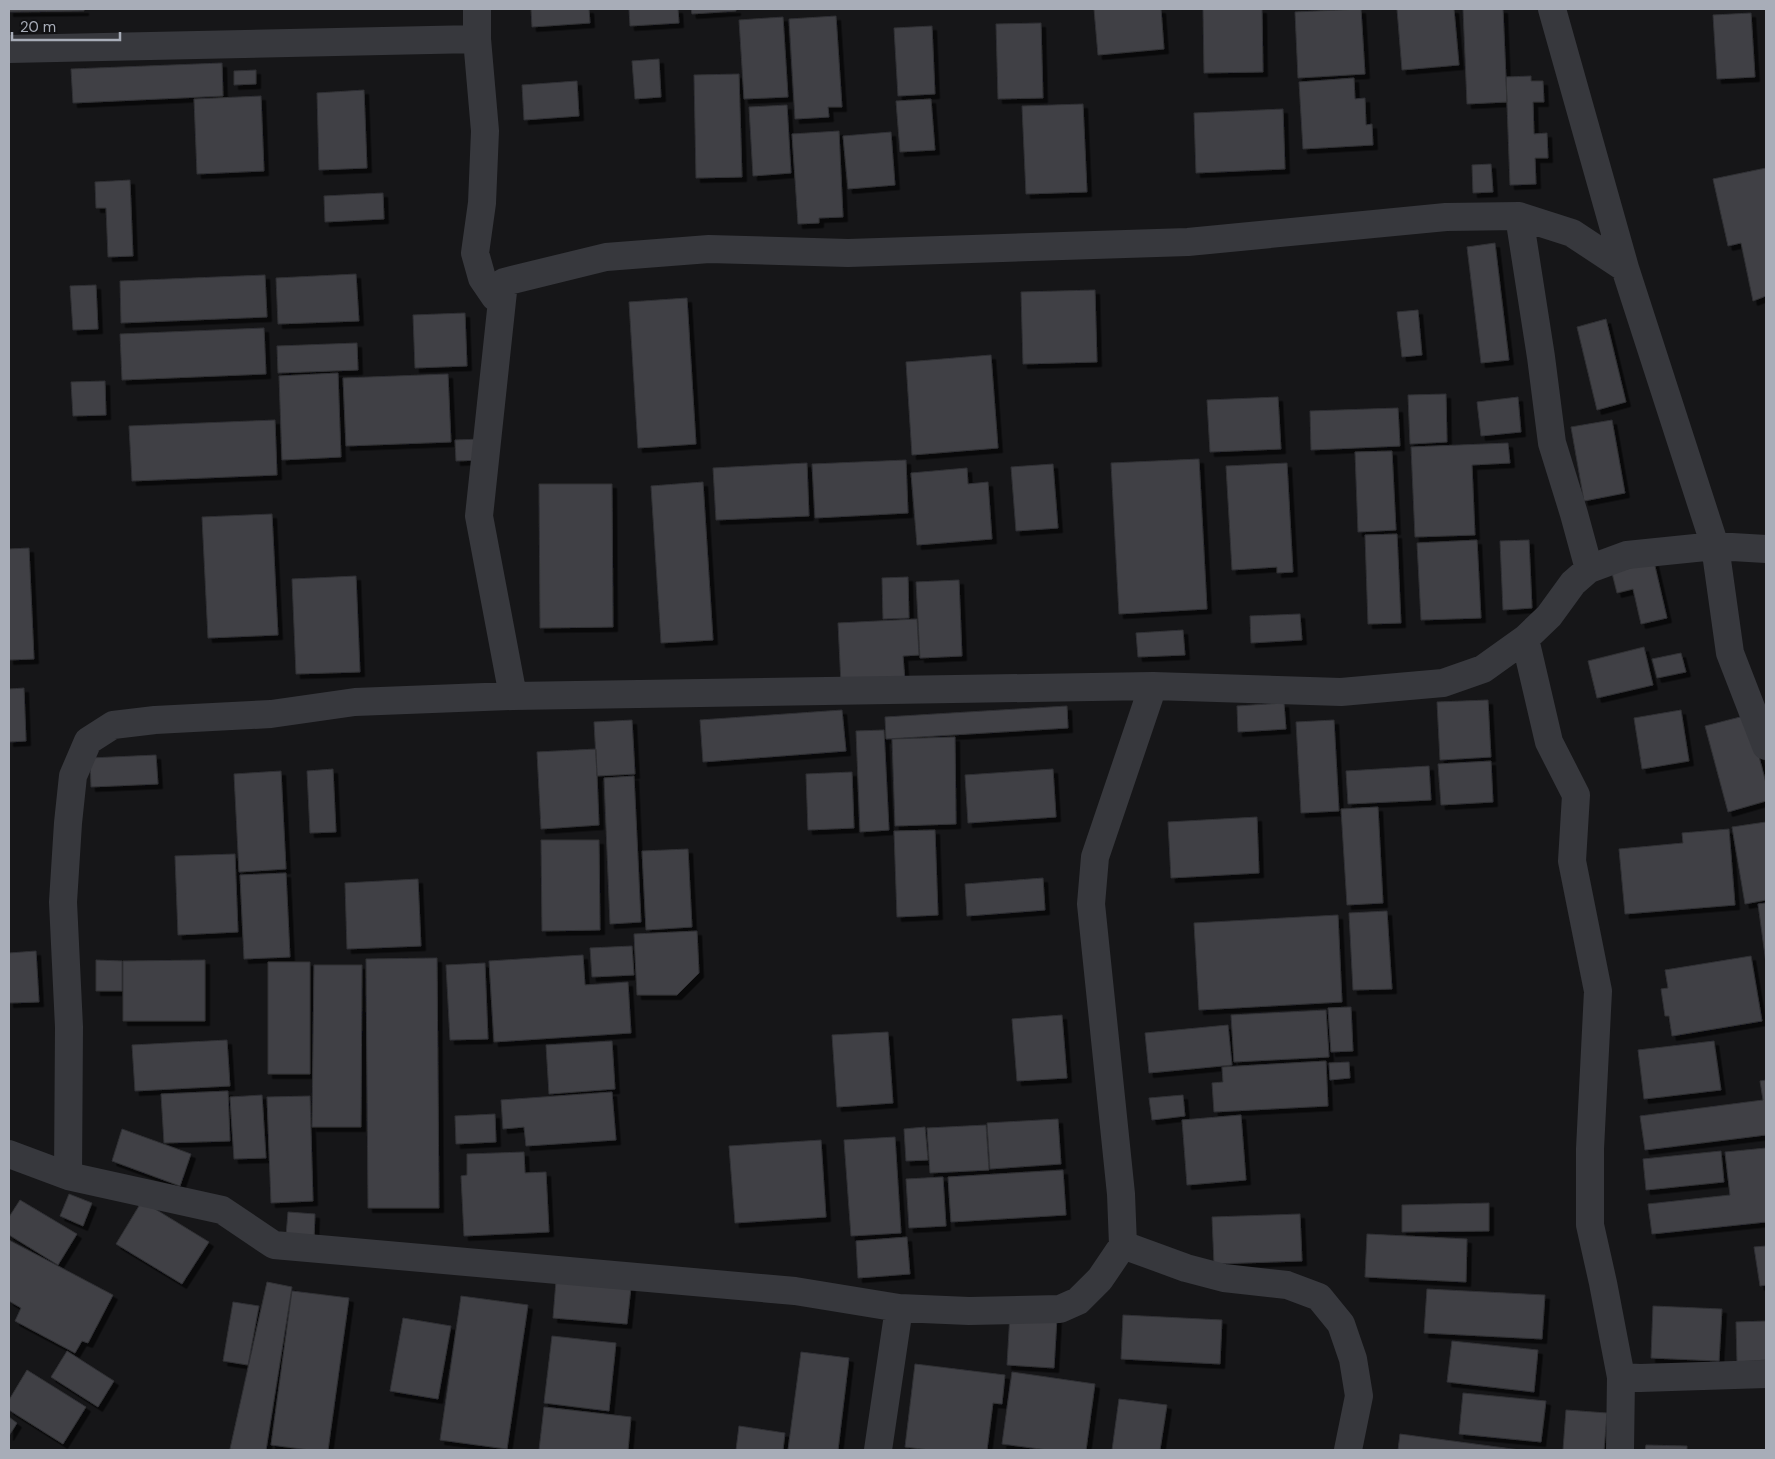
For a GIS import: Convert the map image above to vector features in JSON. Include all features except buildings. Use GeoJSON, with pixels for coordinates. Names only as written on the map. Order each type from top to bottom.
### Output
{"type":"FeatureCollection","features":[{"type":"Feature","properties":{"kind":"street"},"geometry":{"type":"LineString","coordinates":[[477,9],[485,131],[482,203],[475,253],[482,278],[495,297],[504,282],[606,257],[709,250],[848,253],[1188,242],[1446,217],[1519,216],[1572,233],[1625,268]]}},
{"type":"Feature","properties":{"kind":"street"},"geometry":{"type":"LineString","coordinates":[[1552,9],[1625,268],[1715,546],[1730,653],[1766,746]]}},
{"type":"Feature","properties":{"kind":"street"},"geometry":{"type":"LineString","coordinates":[[9,49],[478,38]]}},
{"type":"Feature","properties":{"kind":"street"},"geometry":{"type":"LineString","coordinates":[[1519,216],[1552,443],[1589,569]]}},
{"type":"Feature","properties":{"kind":"street"},"geometry":{"type":"LineString","coordinates":[[504,282],[479,516],[513,696]]}},
{"type":"Feature","properties":{"kind":"street"},"geometry":{"type":"LineString","coordinates":[[68,1176],[69,1027],[63,902],[68,823],[73,776],[88,741],[113,725],[147,721],[271,714],[355,702],[513,696],[1152,686],[1341,692],[1443,683],[1483,669],[1525,639],[1549,616],[1573,583],[1589,569],[1627,555],[1715,546],[1766,549]]}},
{"type":"Feature","properties":{"kind":"street"},"geometry":{"type":"LineString","coordinates":[[1525,639],[1549,742],[1576,795],[1572,860],[1598,991],[1590,1149],[1590,1225],[1603,1283],[1620,1377],[1620,1450]]}},
{"type":"Feature","properties":{"kind":"street"},"geometry":{"type":"LineString","coordinates":[[9,1154],[68,1176],[222,1210],[274,1245],[795,1291],[899,1308],[969,1311],[1060,1309],[1078,1301],[1100,1279],[1123,1245],[1119,1165],[1091,904],[1095,857],[1152,686]]}},
{"type":"Feature","properties":{"kind":"street"},"geometry":{"type":"LineString","coordinates":[[1123,1245],[1186,1268],[1224,1278],[1287,1285],[1319,1297],[1341,1324],[1354,1368],[1359,1396],[1348,1450]]}},
{"type":"Feature","properties":{"kind":"street"},"geometry":{"type":"LineString","coordinates":[[878,1450],[899,1308]]}},
{"type":"Feature","properties":{"kind":"street"},"geometry":{"type":"LineString","coordinates":[[1620,1377],[1766,1374]]}}]}
